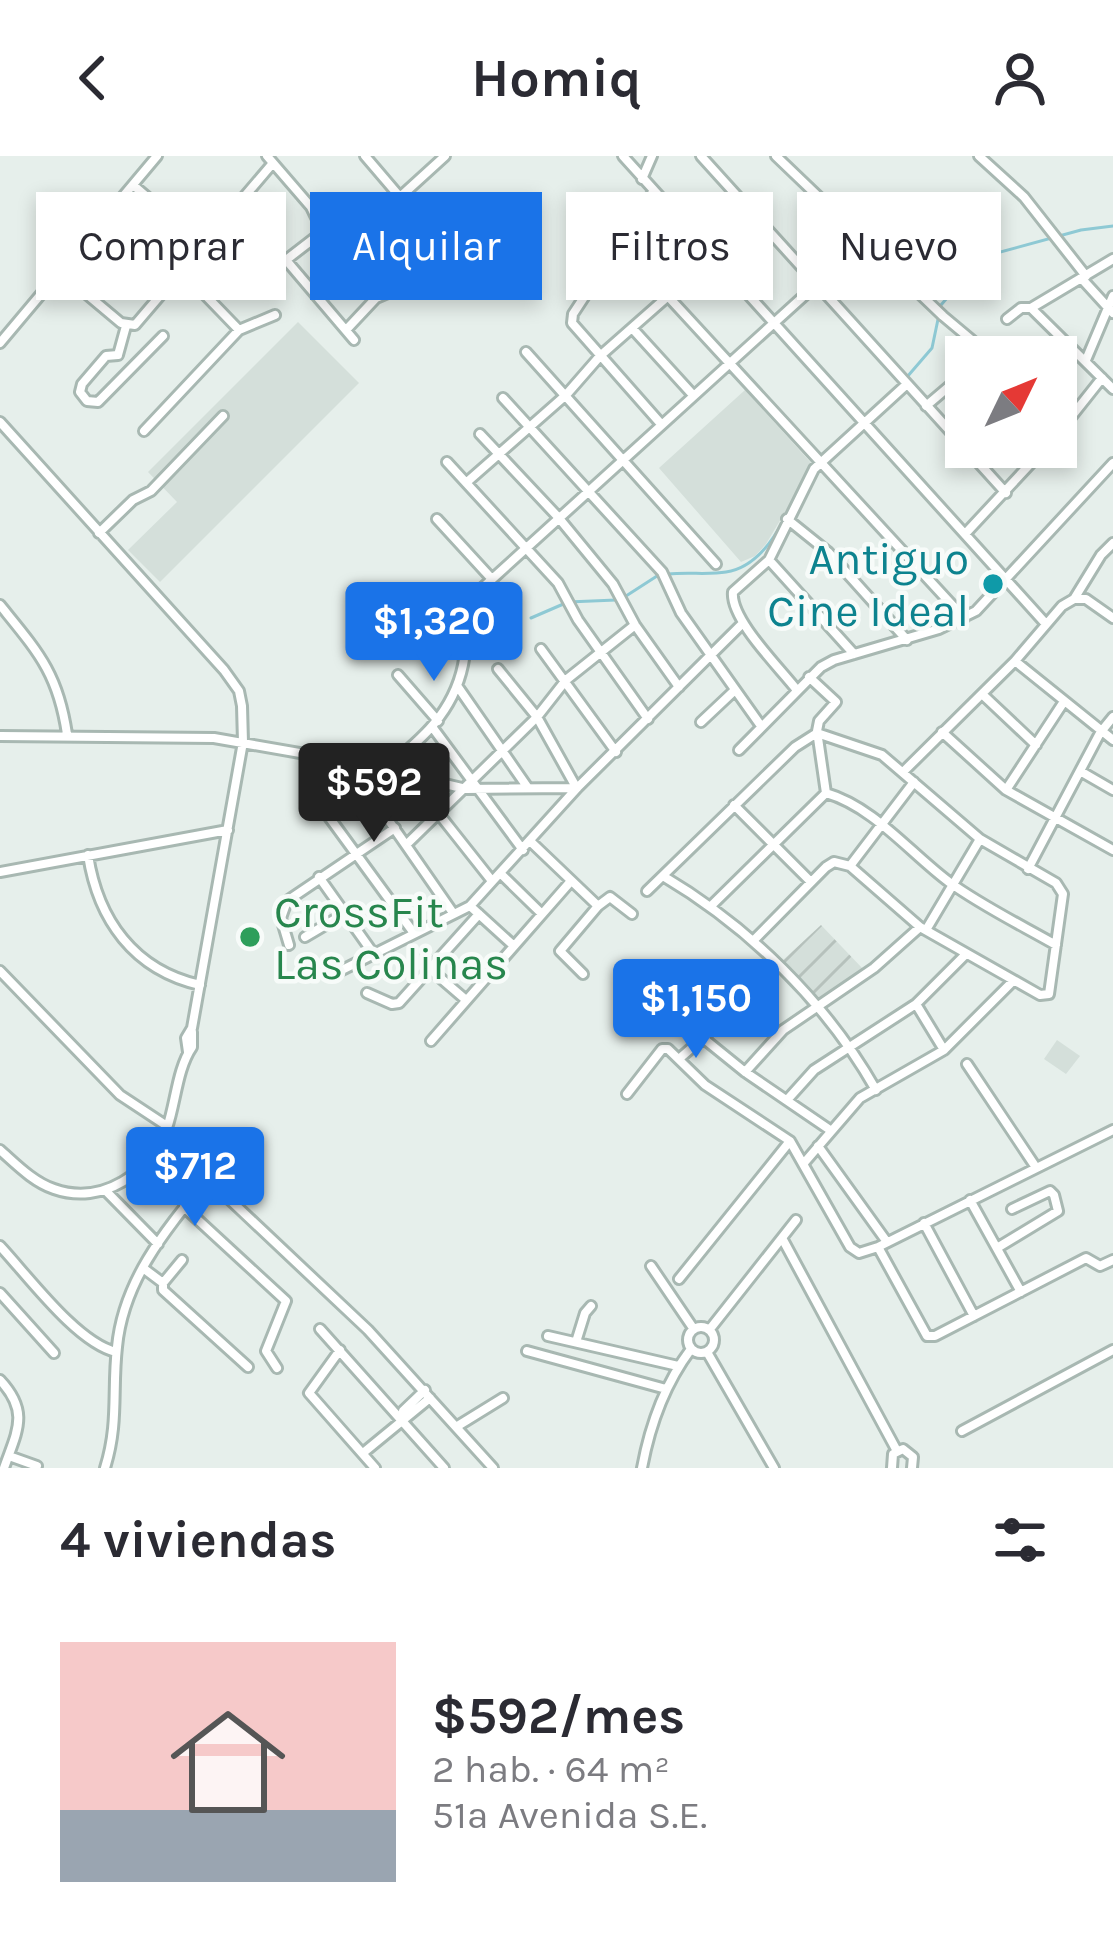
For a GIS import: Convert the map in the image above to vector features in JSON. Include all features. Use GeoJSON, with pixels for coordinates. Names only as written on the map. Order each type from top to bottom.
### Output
{"type":"FeatureCollection","features":[{"type":"Feature","properties":{"kind":"street"},"geometry":{"type":"LineString","coordinates":[[127,192],[157,156]]}},
{"type":"Feature","properties":{"kind":"street"},"geometry":{"type":"LineString","coordinates":[[366,156],[400,196],[446,156]]}},
{"type":"Feature","properties":{"kind":"street"},"geometry":{"type":"LineString","coordinates":[[623,156],[653,192]]}},
{"type":"Feature","properties":{"kind":"street"},"geometry":{"type":"LineString","coordinates":[[642,179],[652,156]]}},
{"type":"Feature","properties":{"kind":"street"},"geometry":{"type":"LineString","coordinates":[[701,156],[797,262]]}},
{"type":"Feature","properties":{"kind":"street"},"geometry":{"type":"LineString","coordinates":[[776,156],[813,192]]}},
{"type":"Feature","properties":{"kind":"street"},"geometry":{"type":"LineString","coordinates":[[979,156],[1024,197],[1110,310]]}},
{"type":"Feature","properties":{"kind":"street"},"geometry":{"type":"LineString","coordinates":[[245,192],[270,160],[310,206]]}},
{"type":"Feature","properties":{"kind":"street"},"geometry":{"type":"LineString","coordinates":[[133,185],[141,192]]}},
{"type":"Feature","properties":{"kind":"street"},"geometry":{"type":"LineString","coordinates":[[310,240],[288,256],[287,266],[310,291]]}},
{"type":"Feature","properties":{"kind":"street"},"geometry":{"type":"LineString","coordinates":[[1007,320],[1113,260]]}},
{"type":"Feature","properties":{"kind":"street"},"geometry":{"type":"LineString","coordinates":[[0,343],[5,328],[36,295]]}},
{"type":"Feature","properties":{"kind":"street"},"geometry":{"type":"LineString","coordinates":[[1086,360],[1113,296]]}},
{"type":"Feature","properties":{"kind":"street"},"geometry":{"type":"LineString","coordinates":[[94,300],[126,326]]}},
{"type":"Feature","properties":{"kind":"street"},"geometry":{"type":"LineString","coordinates":[[126,326],[141,320],[158,300]]}},
{"type":"Feature","properties":{"kind":"street"},"geometry":{"type":"LineString","coordinates":[[210,300],[238,330]]}},
{"type":"Feature","properties":{"kind":"street"},"geometry":{"type":"LineString","coordinates":[[318,300],[353,340]]}},
{"type":"Feature","properties":{"kind":"street"},"geometry":{"type":"LineString","coordinates":[[346,330],[374,300]]}},
{"type":"Feature","properties":{"kind":"street"},"geometry":{"type":"LineString","coordinates":[[582,300],[572,323],[661,424]]}},
{"type":"Feature","properties":{"kind":"street"},"geometry":{"type":"LineString","coordinates":[[467,482],[665,300]]}},
{"type":"Feature","properties":{"kind":"street"},"geometry":{"type":"LineString","coordinates":[[671,300],[964,618]]}},
{"type":"Feature","properties":{"kind":"street"},"geometry":{"type":"LineString","coordinates":[[754,300],[1046,624]]}},
{"type":"Feature","properties":{"kind":"street"},"geometry":{"type":"LineString","coordinates":[[385,770],[435,724],[457,686],[470,607],[491,578],[799,300]]}},
{"type":"Feature","properties":{"kind":"street"},"geometry":{"type":"LineString","coordinates":[[833,300],[945,426]]}},
{"type":"Feature","properties":{"kind":"street"},"geometry":{"type":"LineString","coordinates":[[926,300],[966,336]]}},
{"type":"Feature","properties":{"kind":"street"},"geometry":{"type":"LineString","coordinates":[[1031,308],[1113,389]]}},
{"type":"Feature","properties":{"kind":"street"},"geometry":{"type":"LineString","coordinates":[[143,431],[238,330],[274,315]]}},
{"type":"Feature","properties":{"kind":"street"},"geometry":{"type":"LineString","coordinates":[[118,355],[126,326]]}},
{"type":"Feature","properties":{"kind":"street"},"geometry":{"type":"LineString","coordinates":[[632,328],[694,395]]}},
{"type":"Feature","properties":{"kind":"street"},"geometry":{"type":"LineString","coordinates":[[132,367],[118,355],[106,356],[82,383],[80,392],[87,401],[98,402],[163,336]]}},
{"type":"Feature","properties":{"kind":"street"},"geometry":{"type":"LineString","coordinates":[[526,352],[716,564]]}},
{"type":"Feature","properties":{"kind":"street"},"geometry":{"type":"LineString","coordinates":[[1077,411],[1102,378]]}},
{"type":"Feature","properties":{"kind":"street"},"geometry":{"type":"LineString","coordinates":[[796,689],[743,623],[733,605],[733,592],[769,560],[819,464],[907,384]]}},
{"type":"Feature","properties":{"kind":"street"},"geometry":{"type":"LineString","coordinates":[[926,406],[945,390]]}},
{"type":"Feature","properties":{"kind":"street"},"geometry":{"type":"LineString","coordinates":[[503,398],[662,572],[681,613],[761,726]]}},
{"type":"Feature","properties":{"kind":"street"},"geometry":{"type":"LineString","coordinates":[[99,532],[133,500],[152,491],[223,416]]}},
{"type":"Feature","properties":{"kind":"street"},"geometry":{"type":"LineString","coordinates":[[0,422],[232,680],[242,706],[243,742],[192,1028],[194,1042],[167,1126],[142,1169],[105,1190],[55,1190],[24,1172],[0,1150]]}},
{"type":"Feature","properties":{"kind":"street"},"geometry":{"type":"LineString","coordinates":[[480,434],[613,584],[635,626],[679,687]]}},
{"type":"Feature","properties":{"kind":"street"},"geometry":{"type":"LineString","coordinates":[[447,462],[558,583],[648,718]]}},
{"type":"Feature","properties":{"kind":"street"},"geometry":{"type":"LineString","coordinates":[[739,750],[796,689],[834,660],[964,618],[1113,464]]}},
{"type":"Feature","properties":{"kind":"street"},"geometry":{"type":"LineString","coordinates":[[984,468],[1006,493]]}},
{"type":"Feature","properties":{"kind":"street"},"geometry":{"type":"LineString","coordinates":[[965,534],[1028,468]]}},
{"type":"Feature","properties":{"kind":"street"},"geometry":{"type":"LineString","coordinates":[[787,519],[828,552],[907,640]]}},
{"type":"Feature","properties":{"kind":"street"},"geometry":{"type":"LineString","coordinates":[[437,520],[491,578]]}},
{"type":"Feature","properties":{"kind":"street"},"geometry":{"type":"LineString","coordinates":[[902,772],[1074,599],[1113,543]]}},
{"type":"Feature","properties":{"kind":"street"},"geometry":{"type":"LineString","coordinates":[[769,560],[854,654]]}},
{"type":"Feature","properties":{"kind":"street"},"geometry":{"type":"LineString","coordinates":[[1074,599],[1086,598],[1113,617]]}},
{"type":"Feature","properties":{"kind":"street"},"geometry":{"type":"LineString","coordinates":[[0,605],[58,685],[68,735]]}},
{"type":"Feature","properties":{"kind":"street"},"geometry":{"type":"LineString","coordinates":[[332,975],[470,906],[577,788],[743,623]]}},
{"type":"Feature","properties":{"kind":"street"},"geometry":{"type":"LineString","coordinates":[[407,844],[473,787],[566,680],[635,626]]}},
{"type":"Feature","properties":{"kind":"street"},"geometry":{"type":"LineString","coordinates":[[541,649],[616,752]]}},
{"type":"Feature","properties":{"kind":"street"},"geometry":{"type":"LineString","coordinates":[[1015,661],[1113,740]]}},
{"type":"Feature","properties":{"kind":"street"},"geometry":{"type":"LineString","coordinates":[[498,669],[537,717],[577,788]]}},
{"type":"Feature","properties":{"kind":"street"},"geometry":{"type":"LineString","coordinates":[[398,675],[473,787],[527,846],[598,906]]}},
{"type":"Feature","properties":{"kind":"street"},"geometry":{"type":"LineString","coordinates":[[809,677],[836,702],[819,721],[826,793]]}},
{"type":"Feature","properties":{"kind":"street"},"geometry":{"type":"LineString","coordinates":[[457,686],[529,789]]}},
{"type":"Feature","properties":{"kind":"street"},"geometry":{"type":"LineString","coordinates":[[701,722],[735,689]]}},
{"type":"Feature","properties":{"kind":"street"},"geometry":{"type":"LineString","coordinates":[[982,694],[1036,745]]}},
{"type":"Feature","properties":{"kind":"street"},"geometry":{"type":"LineString","coordinates":[[1006,790],[1063,703]]}},
{"type":"Feature","properties":{"kind":"street"},"geometry":{"type":"LineString","coordinates":[[1028,869],[1113,717]]}},
{"type":"Feature","properties":{"kind":"street"},"geometry":{"type":"LineString","coordinates":[[647,891],[795,747],[818,733],[865,746],[980,839],[1056,883],[1063,894],[1046,997],[923,928],[850,866],[834,862],[753,941]]}},
{"type":"Feature","properties":{"kind":"street"},"geometry":{"type":"LineString","coordinates":[[942,733],[1006,790],[1113,850]]}},
{"type":"Feature","properties":{"kind":"street"},"geometry":{"type":"LineString","coordinates":[[0,736],[169,736],[243,742],[473,787],[577,788]]}},
{"type":"Feature","properties":{"kind":"street"},"geometry":{"type":"LineString","coordinates":[[322,760],[314,791],[353,854],[413,932]]}},
{"type":"Feature","properties":{"kind":"street"},"geometry":{"type":"LineString","coordinates":[[373,767],[369,792],[453,913]]}},
{"type":"Feature","properties":{"kind":"street"},"geometry":{"type":"LineString","coordinates":[[1080,772],[1113,790]]}},
{"type":"Feature","properties":{"kind":"street"},"geometry":{"type":"LineString","coordinates":[[850,866],[914,782]]}},
{"type":"Feature","properties":{"kind":"street"},"geometry":{"type":"LineString","coordinates":[[826,793],[842,798],[879,824],[951,884],[1056,945]]}},
{"type":"Feature","properties":{"kind":"street"},"geometry":{"type":"LineString","coordinates":[[712,905],[826,793]]}},
{"type":"Feature","properties":{"kind":"street"},"geometry":{"type":"LineString","coordinates":[[734,806],[812,882]]}},
{"type":"Feature","properties":{"kind":"street"},"geometry":{"type":"LineString","coordinates":[[439,814],[496,877],[542,914]]}},
{"type":"Feature","properties":{"kind":"street"},"geometry":{"type":"LineString","coordinates":[[290,945],[282,910],[287,901],[394,828]]}},
{"type":"Feature","properties":{"kind":"street"},"geometry":{"type":"LineString","coordinates":[[0,872],[228,830]]}},
{"type":"Feature","properties":{"kind":"street"},"geometry":{"type":"LineString","coordinates":[[745,1072],[783,1030],[923,928],[980,839]]}},
{"type":"Feature","properties":{"kind":"street"},"geometry":{"type":"LineString","coordinates":[[88,855],[103,914],[134,955],[176,980],[200,985]]}},
{"type":"Feature","properties":{"kind":"street"},"geometry":{"type":"LineString","coordinates":[[662,876],[712,905],[753,941],[851,1046],[876,1090]]}},
{"type":"Feature","properties":{"kind":"street"},"geometry":{"type":"LineString","coordinates":[[319,877],[374,953]]}},
{"type":"Feature","properties":{"kind":"street"},"geometry":{"type":"LineString","coordinates":[[430,1041],[571,881]]}},
{"type":"Feature","properties":{"kind":"street"},"geometry":{"type":"LineString","coordinates":[[583,974],[560,952],[610,897],[632,914]]}},
{"type":"Feature","properties":{"kind":"street"},"geometry":{"type":"LineString","coordinates":[[470,906],[514,946]]}},
{"type":"Feature","properties":{"kind":"street"},"geometry":{"type":"LineString","coordinates":[[305,937],[344,914]]}},
{"type":"Feature","properties":{"kind":"street"},"geometry":{"type":"LineString","coordinates":[[367,993],[398,1003],[479,914]]}},
{"type":"Feature","properties":{"kind":"street"},"geometry":{"type":"LineString","coordinates":[[787,1100],[814,1070],[916,1004],[966,954]]}},
{"type":"Feature","properties":{"kind":"street"},"geometry":{"type":"LineString","coordinates":[[680,1058],[777,967]]}},
{"type":"Feature","properties":{"kind":"street"},"geometry":{"type":"LineString","coordinates":[[430,969],[466,1000]]}},
{"type":"Feature","properties":{"kind":"street"},"geometry":{"type":"LineString","coordinates":[[0,971],[120,1095],[167,1126]]}},
{"type":"Feature","properties":{"kind":"street"},"geometry":{"type":"LineString","coordinates":[[804,1163],[860,1098],[944,1050],[1013,981]]}},
{"type":"Feature","properties":{"kind":"street"},"geometry":{"type":"LineString","coordinates":[[916,1004],[944,1050]]}},
{"type":"Feature","properties":{"kind":"street"},"geometry":{"type":"LineString","coordinates":[[703,1038],[830,1130]]}},
{"type":"Feature","properties":{"kind":"street"},"geometry":{"type":"LineString","coordinates":[[627,1094],[662,1049],[673,1050],[705,1085],[790,1141],[850,1247],[859,1253],[1113,1130]]}},
{"type":"Feature","properties":{"kind":"street"},"geometry":{"type":"LineString","coordinates":[[967,1064],[1035,1166]]}},
{"type":"Feature","properties":{"kind":"street"},"geometry":{"type":"LineString","coordinates":[[679,1279],[790,1141]]}},
{"type":"Feature","properties":{"kind":"street"},"geometry":{"type":"LineString","coordinates":[[818,1146],[883,1245],[927,1336],[1086,1258],[1100,1266],[1113,1260]]}},
{"type":"Feature","properties":{"kind":"street"},"geometry":{"type":"LineString","coordinates":[[105,1468],[120,1434],[116,1352],[126,1297],[184,1208],[203,1183],[210,1181],[327,1288],[493,1468]]}},
{"type":"Feature","properties":{"kind":"street"},"geometry":{"type":"LineString","coordinates":[[105,1190],[158,1244]]}},
{"type":"Feature","properties":{"kind":"street"},"geometry":{"type":"LineString","coordinates":[[997,1248],[1058,1211],[1049,1191],[1012,1209]]}},
{"type":"Feature","properties":{"kind":"street"},"geometry":{"type":"LineString","coordinates":[[970,1200],[1021,1292]]}},
{"type":"Feature","properties":{"kind":"street"},"geometry":{"type":"LineString","coordinates":[[184,1208],[286,1301],[266,1352],[277,1368]]}},
{"type":"Feature","properties":{"kind":"street"},"geometry":{"type":"LineString","coordinates":[[707,1352],[713,1346],[710,1329],[796,1220]]}},
{"type":"Feature","properties":{"kind":"street"},"geometry":{"type":"LineString","coordinates":[[924,1223],[974,1316]]}},
{"type":"Feature","properties":{"kind":"street"},"geometry":{"type":"LineString","coordinates":[[782,1238],[897,1450]]}},
{"type":"Feature","properties":{"kind":"street"},"geometry":{"type":"LineString","coordinates":[[0,1246],[94,1344],[116,1352]]}},
{"type":"Feature","properties":{"kind":"street"},"geometry":{"type":"LineString","coordinates":[[182,1260],[163,1283],[164,1292],[248,1367]]}},
{"type":"Feature","properties":{"kind":"street"},"geometry":{"type":"LineString","coordinates":[[651,1266],[693,1328]]}},
{"type":"Feature","properties":{"kind":"street"},"geometry":{"type":"LineString","coordinates":[[143,1268],[163,1283]]}},
{"type":"Feature","properties":{"kind":"street"},"geometry":{"type":"LineString","coordinates":[[0,1293],[54,1353]]}},
{"type":"Feature","properties":{"kind":"street"},"geometry":{"type":"LineString","coordinates":[[576,1342],[591,1306]]}},
{"type":"Feature","properties":{"kind":"street"},"geometry":{"type":"LineString","coordinates":[[693,1328],[710,1329]]}},
{"type":"Feature","properties":{"kind":"street"},"geometry":{"type":"LineString","coordinates":[[691,1349],[687,1338],[693,1328]]}},
{"type":"Feature","properties":{"kind":"street"},"geometry":{"type":"LineString","coordinates":[[320,1329],[445,1468]]}},
{"type":"Feature","properties":{"kind":"street"},"geometry":{"type":"LineString","coordinates":[[548,1336],[678,1366]]}},
{"type":"Feature","properties":{"kind":"street"},"geometry":{"type":"LineString","coordinates":[[691,1349],[707,1352],[774,1468]]}},
{"type":"Feature","properties":{"kind":"street"},"geometry":{"type":"LineString","coordinates":[[642,1468],[654,1418],[691,1349]]}},
{"type":"Feature","properties":{"kind":"street"},"geometry":{"type":"LineString","coordinates":[[340,1350],[308,1394],[375,1468]]}},
{"type":"Feature","properties":{"kind":"street"},"geometry":{"type":"LineString","coordinates":[[527,1351],[666,1389]]}},
{"type":"Feature","properties":{"kind":"street"},"geometry":{"type":"LineString","coordinates":[[962,1431],[1113,1351]]}},
{"type":"Feature","properties":{"kind":"street"},"geometry":{"type":"LineString","coordinates":[[0,1380],[19,1404],[18,1426],[4,1468]]}},
{"type":"Feature","properties":{"kind":"street"},"geometry":{"type":"LineString","coordinates":[[362,1453],[402,1418],[403,1411],[428,1394]]}},
{"type":"Feature","properties":{"kind":"street"},"geometry":{"type":"LineString","coordinates":[[456,1427],[503,1398]]}},
{"type":"Feature","properties":{"kind":"street"},"geometry":{"type":"LineString","coordinates":[[888,1466],[897,1450]]}},
{"type":"Feature","properties":{"kind":"street"},"geometry":{"type":"LineString","coordinates":[[897,1450],[914,1457],[912,1468]]}},
{"type":"Feature","properties":{"kind":"street"},"geometry":{"type":"LineString","coordinates":[[8,1456],[37,1466]]}},
{"type":"Feature","properties":{"kind":"shaded area"},"geometry":{"type":"Polygon","coordinates":[[[298,322],[359,383],[160,582],[128,550],[177,502],[148,472],[298,322]]]}},
{"type":"Feature","properties":{"kind":"shaded area"},"geometry":{"type":"Polygon","coordinates":[[[745,390],[813,465],[766,544],[741,562],[659,468],[745,390]]]}},
{"type":"Feature","properties":{"kind":"shaded area"},"geometry":{"type":"Polygon","coordinates":[[[821,925],[864,970],[820,1001],[781,962],[821,925]]]}},
{"type":"Feature","properties":{"kind":"shaded area"},"geometry":{"type":"Polygon","coordinates":[[[1057,1040],[1080,1056],[1066,1074],[1044,1059],[1057,1040]]]}},
{"type":"Feature","properties":{"kind":"waterway"},"geometry":{"type":"LineString","coordinates":[[907,377],[932,348],[941,305],[982,257],[1113,226]]}},
{"type":"Feature","properties":{"kind":"waterway"},"geometry":{"type":"LineString","coordinates":[[865,417],[900,384]]}},
{"type":"Feature","properties":{"kind":"waterway"},"geometry":{"type":"LineString","coordinates":[[822,455],[856,425]]}},
{"type":"Feature","properties":{"kind":"waterway"},"geometry":{"type":"LineString","coordinates":[[668,574],[726,572],[756,558],[778,530],[813,465]]}},
{"type":"Feature","properties":{"kind":"waterway"},"geometry":{"type":"LineString","coordinates":[[626,596],[657,576]]}},
{"type":"Feature","properties":{"kind":"waterway"},"geometry":{"type":"LineString","coordinates":[[531,618],[568,602],[616,600]]}},
{"type":"Feature","properties":{"kind":"place","name":"Antiguo Cine Ideal"},"geometry":{"type":"Point","coordinates":[993,584]}},
{"type":"Feature","properties":{"kind":"place","name":"CrossFit Las Colinas"},"geometry":{"type":"Point","coordinates":[250,937]}}]}
